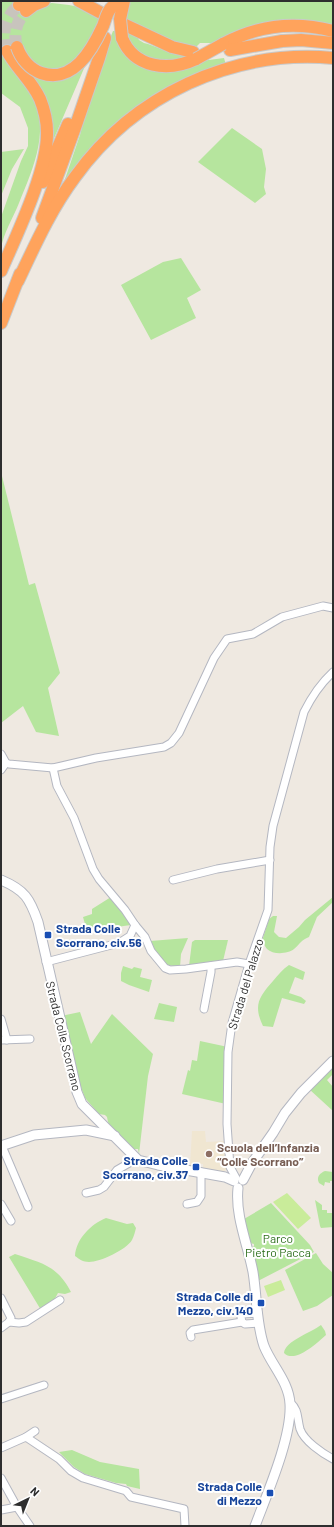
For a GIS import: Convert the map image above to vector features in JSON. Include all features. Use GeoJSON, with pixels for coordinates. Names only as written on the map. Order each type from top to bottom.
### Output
{"type":"FeatureCollection","features":[{"type":"Feature","properties":{"kind":"highway"},"geometry":{"type":"LineString","coordinates":[[23,6],[34,5],[44,1]]}},
{"type":"Feature","properties":{"kind":"highway"},"geometry":{"type":"LineString","coordinates":[[69,1],[82,3],[105,15]]}},
{"type":"Feature","properties":{"kind":"highway"},"geometry":{"type":"LineString","coordinates":[[8,254],[53,159],[121,1]]}},
{"type":"Feature","properties":{"kind":"highway"},"geometry":{"type":"LineString","coordinates":[[121,1],[120,19],[122,38],[125,46],[133,55],[149,64],[158,66],[182,64],[194,56],[226,47],[301,40],[329,43]]}},
{"type":"Feature","properties":{"kind":"highway"},"geometry":{"type":"LineString","coordinates":[[1,270],[39,174],[45,150],[47,132],[45,116],[40,98],[12,49],[36,71],[51,75],[66,72],[77,66],[86,57],[96,42],[111,7],[121,1]]}},
{"type":"Feature","properties":{"kind":"highway"},"geometry":{"type":"LineString","coordinates":[[123,24],[194,56]]}},
{"type":"Feature","properties":{"kind":"highway"},"geometry":{"type":"LineString","coordinates":[[226,47],[236,37],[251,32],[280,26],[308,26],[333,31]]}},
{"type":"Feature","properties":{"kind":"highway"},"geometry":{"type":"LineString","coordinates":[[1,323],[66,154],[105,38]]}},
{"type":"Feature","properties":{"kind":"highway"},"geometry":{"type":"LineString","coordinates":[[18,280],[49,217],[75,177],[104,141],[144,108],[165,95],[193,81],[239,65],[284,58],[333,58]]}},
{"type":"Feature","properties":{"kind":"street"},"geometry":{"type":"LineString","coordinates":[[6,763],[53,768],[96,758],[164,747],[179,734],[214,658],[227,639],[254,634],[282,617],[323,606],[333,608]]}},
{"type":"Feature","properties":{"kind":"street","name":"Strada del Palazzo"},"geometry":{"type":"LineString","coordinates":[[240,1179],[230,1168],[227,1124],[228,1052],[232,1023],[249,964],[268,910],[273,826],[304,712],[322,682],[333,672]]}},
{"type":"Feature","properties":{"kind":"street"},"geometry":{"type":"LineString","coordinates":[[1,754],[6,763]]}},
{"type":"Feature","properties":{"kind":"street"},"geometry":{"type":"LineString","coordinates":[[1,770],[6,763]]}},
{"type":"Feature","properties":{"kind":"street"},"geometry":{"type":"LineString","coordinates":[[53,768],[57,786],[74,818],[93,869],[99,879],[125,910],[134,926],[145,937],[151,950],[167,969],[186,969],[237,962],[249,964]]}},
{"type":"Feature","properties":{"kind":"street"},"geometry":{"type":"LineString","coordinates":[[173,880],[217,869],[270,860]]}},
{"type":"Feature","properties":{"kind":"street","name":"Strada Colle Scorrano"},"geometry":{"type":"LineString","coordinates":[[1,880],[11,884],[23,892],[31,903],[38,922],[46,962],[80,1100],[85,1107],[136,1159],[158,1166],[240,1179]]}},
{"type":"Feature","properties":{"kind":"street"},"geometry":{"type":"LineString","coordinates":[[46,962],[119,943],[130,936],[134,926]]}},
{"type":"Feature","properties":{"kind":"street"},"geometry":{"type":"LineString","coordinates":[[204,1009],[211,966]]}},
{"type":"Feature","properties":{"kind":"street"},"geometry":{"type":"LineString","coordinates":[[1,1019],[4,1040],[30,1038]]}},
{"type":"Feature","properties":{"kind":"street"},"geometry":{"type":"LineString","coordinates":[[255,1526],[283,1446],[291,1415],[288,1390],[266,1351],[259,1323],[252,1270],[239,1210],[240,1179],[294,1101],[333,1061]]}},
{"type":"Feature","properties":{"kind":"street"},"geometry":{"type":"LineString","coordinates":[[28,1207],[2,1146],[34,1135],[86,1130],[115,1136]]}},
{"type":"Feature","properties":{"kind":"street"},"geometry":{"type":"LineString","coordinates":[[86,1193],[99,1190],[104,1187],[117,1170],[136,1159]]}},
{"type":"Feature","properties":{"kind":"street"},"geometry":{"type":"LineString","coordinates":[[187,1204],[197,1202],[199,1200],[201,1172]]}},
{"type":"Feature","properties":{"kind":"street"},"geometry":{"type":"LineString","coordinates":[[1,1204],[11,1222]]}},
{"type":"Feature","properties":{"kind":"street"},"geometry":{"type":"LineString","coordinates":[[1,1298],[11,1318],[9,1322],[1,1328]]}},
{"type":"Feature","properties":{"kind":"street"},"geometry":{"type":"LineString","coordinates":[[9,1322],[26,1322],[60,1300]]}},
{"type":"Feature","properties":{"kind":"street"},"geometry":{"type":"LineString","coordinates":[[242,1322],[241,1317],[243,1314],[258,1313]]}},
{"type":"Feature","properties":{"kind":"street"},"geometry":{"type":"LineString","coordinates":[[190,1337],[190,1333],[193,1330],[242,1322],[245,1324],[259,1323]]}},
{"type":"Feature","properties":{"kind":"street"},"geometry":{"type":"LineString","coordinates":[[1,1399],[44,1385]]}},
{"type":"Feature","properties":{"kind":"street"},"geometry":{"type":"LineString","coordinates":[[290,1402],[297,1409],[300,1428],[303,1435],[325,1455],[333,1459]]}},
{"type":"Feature","properties":{"kind":"street"},"geometry":{"type":"LineString","coordinates":[[1,1448],[26,1437],[35,1431]]}},
{"type":"Feature","properties":{"kind":"street"},"geometry":{"type":"LineString","coordinates":[[26,1437],[60,1459],[71,1471],[85,1479],[126,1491],[130,1497],[184,1508],[186,1526]]}},
{"type":"Feature","properties":{"kind":"street"},"geometry":{"type":"LineString","coordinates":[[1,1478],[17,1507],[30,1526]]}},
{"type":"Feature","properties":{"kind":"street"},"geometry":{"type":"LineString","coordinates":[[1,1510],[17,1507]]}},
{"type":"Feature","properties":{"kind":"shaded area","name":"Scuola dell’Infanzia “Colle Scorrano”"},"geometry":{"type":"Polygon","coordinates":[[[192,1131],[205,1131],[206,1142],[226,1141],[228,1168],[223,1172],[203,1168],[203,1164],[196,1164],[195,1167],[190,1166],[192,1131]]]}},
{"type":"Feature","properties":{"kind":"green space"},"geometry":{"type":"Polygon","coordinates":[[[1,1],[69,5],[79,7],[103,20],[94,42],[66,68],[48,71],[5,52],[1,54],[1,1]]]}},
{"type":"Feature","properties":{"kind":"green space"},"geometry":{"type":"Polygon","coordinates":[[[128,1],[333,1],[333,27],[320,24],[219,43],[200,43],[195,48],[174,42],[123,19],[128,1]]]}},
{"type":"Feature","properties":{"kind":"green space"},"geometry":{"type":"Polygon","coordinates":[[[113,31],[117,31],[133,60],[201,61],[224,58],[226,65],[174,86],[64,182],[80,135],[95,76],[113,31]]]}},
{"type":"Feature","properties":{"kind":"green space"},"geometry":{"type":"Polygon","coordinates":[[[124,31],[138,38],[144,43],[188,57],[167,63],[138,54],[124,31]]]}},
{"type":"Feature","properties":{"kind":"green space"},"geometry":{"type":"Polygon","coordinates":[[[1,54],[28,87],[35,102],[39,116],[40,131],[35,160],[19,203],[6,232],[1,249],[1,217],[21,161],[28,146],[28,128],[20,107],[1,93],[1,54]]]}},
{"type":"Feature","properties":{"kind":"green space"},"geometry":{"type":"Polygon","coordinates":[[[17,56],[34,74],[85,66],[52,143],[17,56]]]}},
{"type":"Feature","properties":{"kind":"green space"},"geometry":{"type":"Polygon","coordinates":[[[232,128],[262,149],[266,169],[264,187],[266,194],[255,203],[198,162],[232,128]]]}},
{"type":"Feature","properties":{"kind":"green space"},"geometry":{"type":"Polygon","coordinates":[[[24,149],[12,169],[1,196],[1,152],[24,149]]]}},
{"type":"Feature","properties":{"kind":"green space"},"geometry":{"type":"Polygon","coordinates":[[[181,258],[201,290],[187,298],[196,318],[151,340],[121,285],[163,262],[181,258]]]}},
{"type":"Feature","properties":{"kind":"green space"},"geometry":{"type":"Polygon","coordinates":[[[1,472],[29,585],[35,583],[60,673],[48,688],[59,736],[36,732],[23,706],[1,723],[1,472]]]}},
{"type":"Feature","properties":{"kind":"green space"},"geometry":{"type":"Polygon","coordinates":[[[111,897],[121,908],[131,925],[87,931],[83,917],[92,914],[92,909],[111,897]]]}},
{"type":"Feature","properties":{"kind":"green space"},"geometry":{"type":"Polygon","coordinates":[[[333,897],[333,902],[317,917],[309,937],[302,941],[294,949],[288,952],[280,953],[270,951],[266,948],[262,941],[269,919],[273,916],[277,916],[274,932],[279,937],[286,938],[333,897]]]}},
{"type":"Feature","properties":{"kind":"green space"},"geometry":{"type":"Polygon","coordinates":[[[188,938],[181,954],[180,967],[166,965],[154,950],[150,941],[188,938]]]}},
{"type":"Feature","properties":{"kind":"green space"},"geometry":{"type":"Polygon","coordinates":[[[195,940],[228,940],[223,961],[189,966],[192,942],[195,940]]]}},
{"type":"Feature","properties":{"kind":"green space"},"geometry":{"type":"Polygon","coordinates":[[[289,965],[305,972],[303,980],[295,977],[289,993],[301,997],[306,1001],[304,1004],[282,998],[273,1027],[263,1026],[258,1012],[261,997],[279,974],[289,965]]]}},
{"type":"Feature","properties":{"kind":"green space"},"geometry":{"type":"Polygon","coordinates":[[[123,966],[132,969],[134,967],[142,969],[140,977],[152,980],[149,992],[121,981],[123,966]]]}},
{"type":"Feature","properties":{"kind":"green space"},"geometry":{"type":"Polygon","coordinates":[[[159,1003],[177,1007],[174,1022],[154,1019],[159,1003]]]}},
{"type":"Feature","properties":{"kind":"green space"},"geometry":{"type":"Polygon","coordinates":[[[80,1012],[91,1044],[112,1014],[153,1054],[148,1076],[139,1154],[138,1149],[133,1149],[110,1126],[107,1117],[99,1114],[85,1098],[79,1082],[61,1016],[80,1012]]]}},
{"type":"Feature","properties":{"kind":"green space"},"geometry":{"type":"Polygon","coordinates":[[[200,1041],[228,1047],[226,1104],[182,1094],[192,1060],[197,1061],[200,1041]]]}},
{"type":"Feature","properties":{"kind":"green space"},"geometry":{"type":"Polygon","coordinates":[[[333,1064],[333,1074],[327,1080],[333,1087],[333,1111],[309,1089],[333,1064]]]}},
{"type":"Feature","properties":{"kind":"green space"},"geometry":{"type":"Polygon","coordinates":[[[325,1171],[333,1172],[333,1181],[330,1181],[330,1183],[325,1182],[324,1186],[319,1183],[318,1177],[325,1171]]]}},
{"type":"Feature","properties":{"kind":"green space"},"geometry":{"type":"Polygon","coordinates":[[[287,1193],[311,1218],[298,1229],[273,1202],[287,1193]]]}},
{"type":"Feature","properties":{"kind":"green space"},"geometry":{"type":"Polygon","coordinates":[[[315,1200],[322,1205],[322,1210],[327,1210],[327,1213],[332,1213],[333,1208],[333,1227],[321,1228],[315,1200]]]}},
{"type":"Feature","properties":{"kind":"green space","name":"Parco Pietro Pacca"},"geometry":{"type":"Polygon","coordinates":[[[271,1203],[310,1245],[314,1252],[258,1281],[252,1248],[254,1244],[250,1243],[244,1219],[271,1203]]]}},
{"type":"Feature","properties":{"kind":"green space"},"geometry":{"type":"Polygon","coordinates":[[[106,1218],[127,1224],[133,1223],[136,1228],[134,1236],[129,1244],[112,1255],[100,1260],[87,1262],[75,1256],[78,1244],[85,1233],[95,1224],[106,1218]]]}},
{"type":"Feature","properties":{"kind":"green space"},"geometry":{"type":"Polygon","coordinates":[[[316,1253],[323,1264],[333,1273],[333,1295],[317,1306],[303,1311],[285,1270],[316,1253]]]}},
{"type":"Feature","properties":{"kind":"green space"},"geometry":{"type":"Polygon","coordinates":[[[15,1254],[48,1266],[54,1270],[66,1283],[71,1292],[65,1294],[58,1293],[53,1302],[41,1310],[9,1257],[15,1254]]]}},
{"type":"Feature","properties":{"kind":"green space"},"geometry":{"type":"Polygon","coordinates":[[[281,1280],[285,1290],[268,1297],[264,1286],[281,1280]]]}},
{"type":"Feature","properties":{"kind":"green space"},"geometry":{"type":"Polygon","coordinates":[[[321,1325],[326,1335],[312,1347],[294,1356],[289,1356],[284,1353],[289,1345],[294,1341],[321,1325]]]}},
{"type":"Feature","properties":{"kind":"green space"},"geometry":{"type":"Polygon","coordinates":[[[72,1450],[100,1462],[139,1469],[140,1489],[85,1474],[74,1467],[59,1452],[72,1450]]]}},
{"type":"Feature","properties":{"kind":"tunnel"},"geometry":{"type":"LineString","coordinates":[[7,51],[4,38],[7,20],[19,5]]}},
{"type":"Feature","properties":{"kind":"tunnel"},"geometry":{"type":"LineString","coordinates":[[17,47],[15,37],[16,28],[26,11]]}},
{"type":"Feature","properties":{"kind":"place","name":"Strada Colle Scorrano, civ.56"},"geometry":{"type":"Point","coordinates":[48,935]}},
{"type":"Feature","properties":{"kind":"place","name":"Scuola dell’Infanzia “Colle Scorrano”"},"geometry":{"type":"Point","coordinates":[209,1154]}},
{"type":"Feature","properties":{"kind":"place","name":"Strada Colle Scorrano, civ.37"},"geometry":{"type":"Point","coordinates":[196,1167]}},
{"type":"Feature","properties":{"kind":"place","name":"Strada Colle di Mezzo, civ.140"},"geometry":{"type":"Point","coordinates":[261,1303]}},
{"type":"Feature","properties":{"kind":"place","name":"Strada Colle di Mezzo"},"geometry":{"type":"Point","coordinates":[270,1493]}}]}
